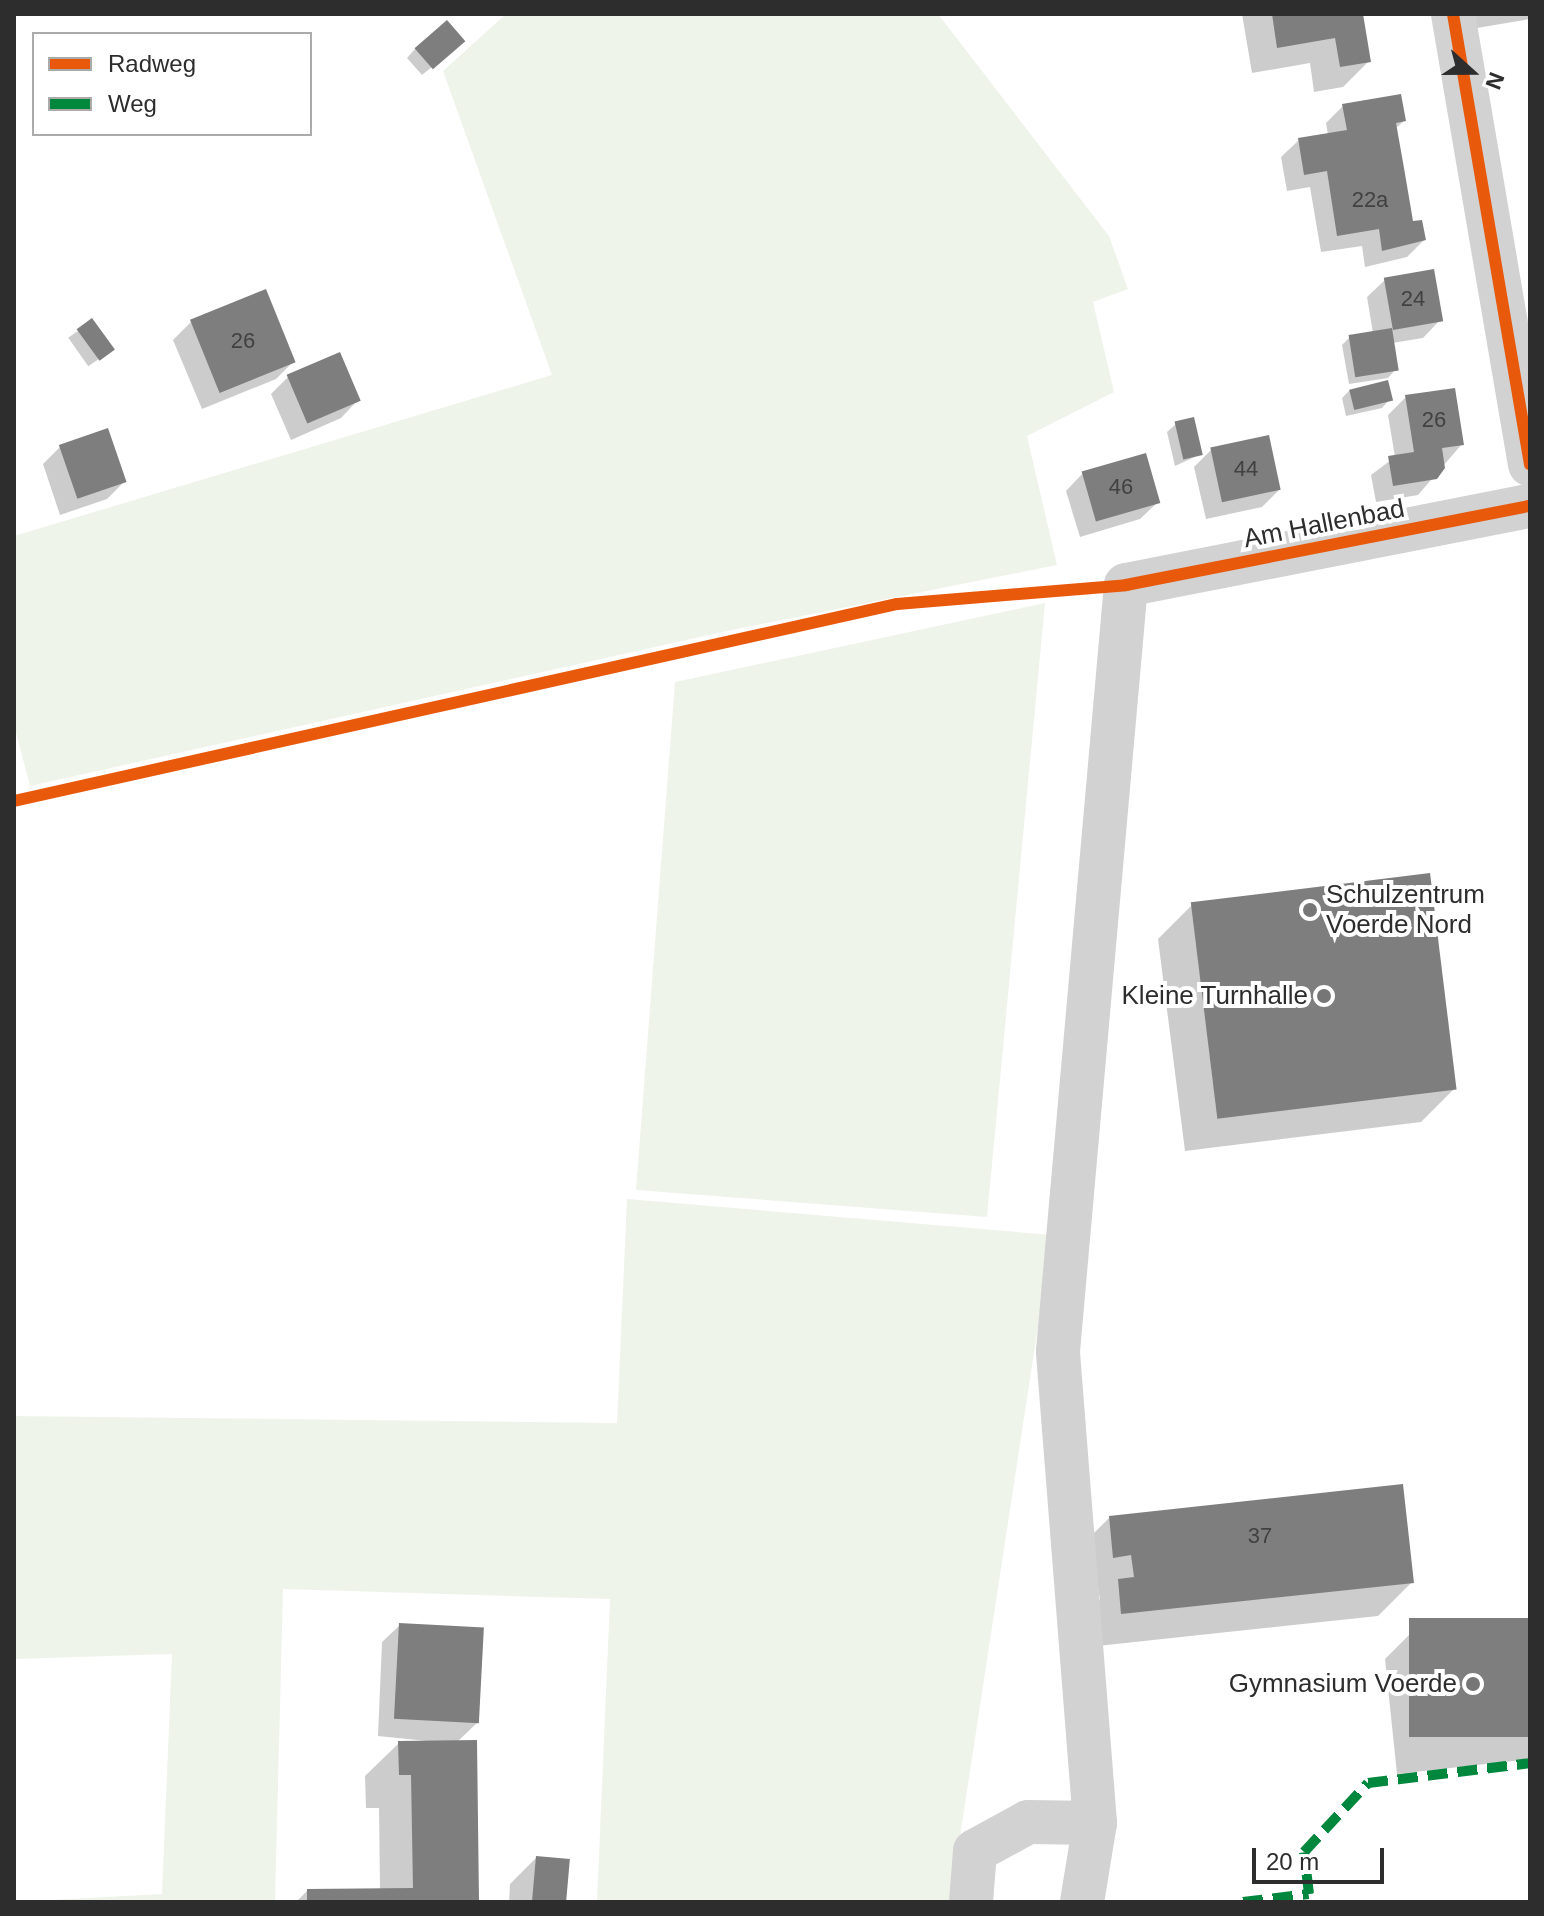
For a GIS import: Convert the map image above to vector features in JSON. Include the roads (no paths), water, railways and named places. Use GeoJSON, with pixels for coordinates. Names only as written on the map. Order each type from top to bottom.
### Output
{"type":"FeatureCollection","features":[{"type":"Feature","properties":{"kind":"street"},"geometry":{"type":"LineString","coordinates":[[1453,14],[1530,464]]}},
{"type":"Feature","properties":{"kind":"street","name":"Am Hallenbad"},"geometry":{"type":"LineString","coordinates":[[1095,1823],[1058,1351],[1126,585],[1530,506]]}},
{"type":"Feature","properties":{"kind":"street"},"geometry":{"type":"LineString","coordinates":[[971,1902],[975,1851],[1028,1822],[1095,1823],[1082,1902]]}},
{"type":"Feature","properties":{"kind":"place","name":"Schulzentrum Voerde Nord"},"geometry":{"type":"Point","coordinates":[1310,910]}},
{"type":"Feature","properties":{"kind":"place","name":"Kleine Turnhalle"},"geometry":{"type":"Point","coordinates":[1324,996]}},
{"type":"Feature","properties":{"kind":"place","name":"Gymnasium Voerde"},"geometry":{"type":"Point","coordinates":[1473,1684]}}]}
